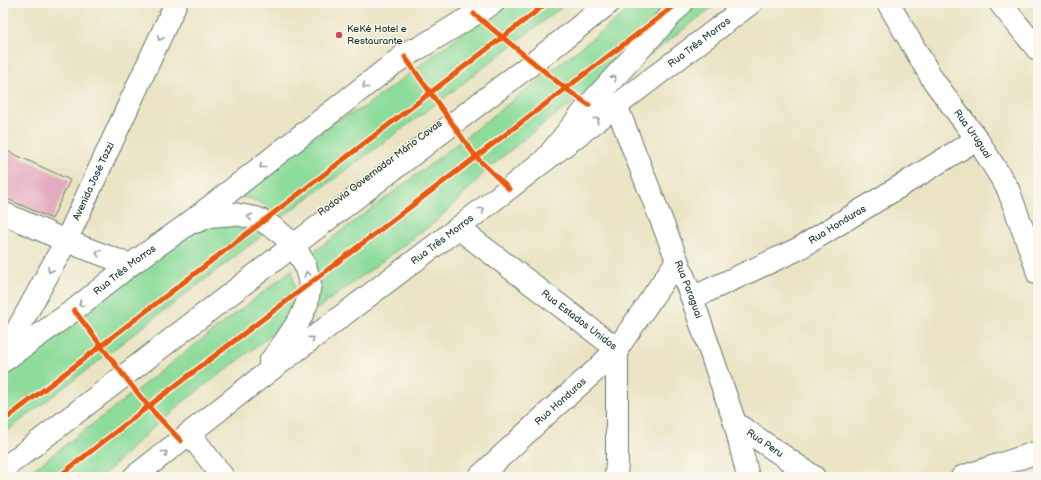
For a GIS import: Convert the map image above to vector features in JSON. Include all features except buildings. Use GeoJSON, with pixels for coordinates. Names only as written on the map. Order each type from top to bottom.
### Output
{"type":"FeatureCollection","features":[{"type":"Feature","properties":{"kind":"main road","name":"Avenida José Tozzi"},"geometry":{"type":"LineString","coordinates":[[3,356],[66,241],[176,3]]}},
{"type":"Feature","properties":{"kind":"main road","name":"Rua Três Morros"},"geometry":{"type":"LineString","coordinates":[[3,361],[74,310],[130,265],[184,227],[473,3]]}},
{"type":"Feature","properties":{"kind":"main road"},"geometry":{"type":"LineString","coordinates":[[396,62],[493,3]]}},
{"type":"Feature","properties":{"kind":"main road","name":"Rodovia Governador Mário Covas"},"geometry":{"type":"LineString","coordinates":[[3,469],[609,3]]}},
{"type":"Feature","properties":{"kind":"main road"},"geometry":{"type":"LineString","coordinates":[[544,161],[589,105],[682,3]]}},
{"type":"Feature","properties":{"kind":"main road","name":"Rua Três Morros"},"geometry":{"type":"LineString","coordinates":[[134,477],[256,381],[751,3]]}},
{"type":"Feature","properties":{"kind":"main road","name":"Rua Uruguai"},"geometry":{"type":"LineString","coordinates":[[888,3],[933,80],[976,139],[1008,189],[1038,274]]}},
{"type":"Feature","properties":{"kind":"main road"},"geometry":{"type":"LineString","coordinates":[[1000,3],[1038,50]]}},
{"type":"Feature","properties":{"kind":"main road","name":"Rua Paraguai"},"geometry":{"type":"LineString","coordinates":[[616,105],[692,298],[735,423],[748,477]]}},
{"type":"Feature","properties":{"kind":"main road","name":"Rua Honduras"},"geometry":{"type":"LineString","coordinates":[[692,298],[798,249],[976,139]]}},
{"type":"Feature","properties":{"kind":"main road"},"geometry":{"type":"LineString","coordinates":[[3,213],[66,241],[130,265]]}},
{"type":"Feature","properties":{"kind":"main road"},"geometry":{"type":"LineString","coordinates":[[184,227],[210,216],[234,214],[256,218],[278,231],[294,245],[305,265],[310,283],[307,303],[301,317],[286,340],[256,381]]}},
{"type":"Feature","properties":{"kind":"main road","name":"Rua Estados Unidos"},"geometry":{"type":"LineString","coordinates":[[458,228],[617,349],[616,477]]}},
{"type":"Feature","properties":{"kind":"main road","name":"Rua Honduras"},"geometry":{"type":"LineString","coordinates":[[479,477],[617,349],[677,261]]}},
{"type":"Feature","properties":{"kind":"main road","name":"Rua Peru"},"geometry":{"type":"LineString","coordinates":[[735,423],[814,477]]}},
{"type":"Feature","properties":{"kind":"main road"},"geometry":{"type":"LineString","coordinates":[[190,434],[223,477]]}},
{"type":"Feature","properties":{"kind":"main road"},"geometry":{"type":"LineString","coordinates":[[962,477],[1038,452]]}},
{"type":"Feature","properties":{"kind":"green space"},"geometry":{"type":"Polygon","coordinates":[[[505,3],[567,3],[444,98],[282,217],[263,204],[248,198],[231,197],[336,121],[365,107],[465,31],[505,3]]]}},
{"type":"Feature","properties":{"kind":"green space"},"geometry":{"type":"Polygon","coordinates":[[[638,3],[668,3],[591,87],[574,102],[509,151],[485,172],[435,222],[316,310],[317,285],[311,254],[427,167],[638,3]]]}},
{"type":"Feature","properties":{"kind":"green space"},"geometry":{"type":"Polygon","coordinates":[[[693,3],[718,3],[634,67],[693,3]]]}},
{"type":"Feature","properties":{"kind":"green space"},"geometry":{"type":"Polygon","coordinates":[[[240,222],[264,234],[3,434],[3,372],[187,231],[240,222]]]}},
{"type":"Feature","properties":{"kind":"green space"},"geometry":{"type":"Polygon","coordinates":[[[292,270],[295,300],[292,312],[286,321],[271,335],[165,417],[102,477],[24,477],[292,270]]]}},
{"type":"Feature","properties":{"kind":"cycle path"},"geometry":{"type":"LineString","coordinates":[[3,421],[547,3]]}},
{"type":"Feature","properties":{"kind":"cycle path"},"geometry":{"type":"LineString","coordinates":[[58,477],[150,405],[678,3]]}},
{"type":"Feature","properties":{"kind":"cycle path"},"geometry":{"type":"LineString","coordinates":[[474,14],[566,89],[589,105]]}},
{"type":"Feature","properties":{"kind":"cycle path"},"geometry":{"type":"LineString","coordinates":[[405,57],[476,157],[509,189]]}},
{"type":"Feature","properties":{"kind":"cycle path"},"geometry":{"type":"LineString","coordinates":[[74,310],[148,406],[181,441]]}},
{"type":"Feature","properties":{"kind":"place","name":"KeKé Hotel e Restaurante"},"geometry":{"type":"Point","coordinates":[339,35]}}]}
